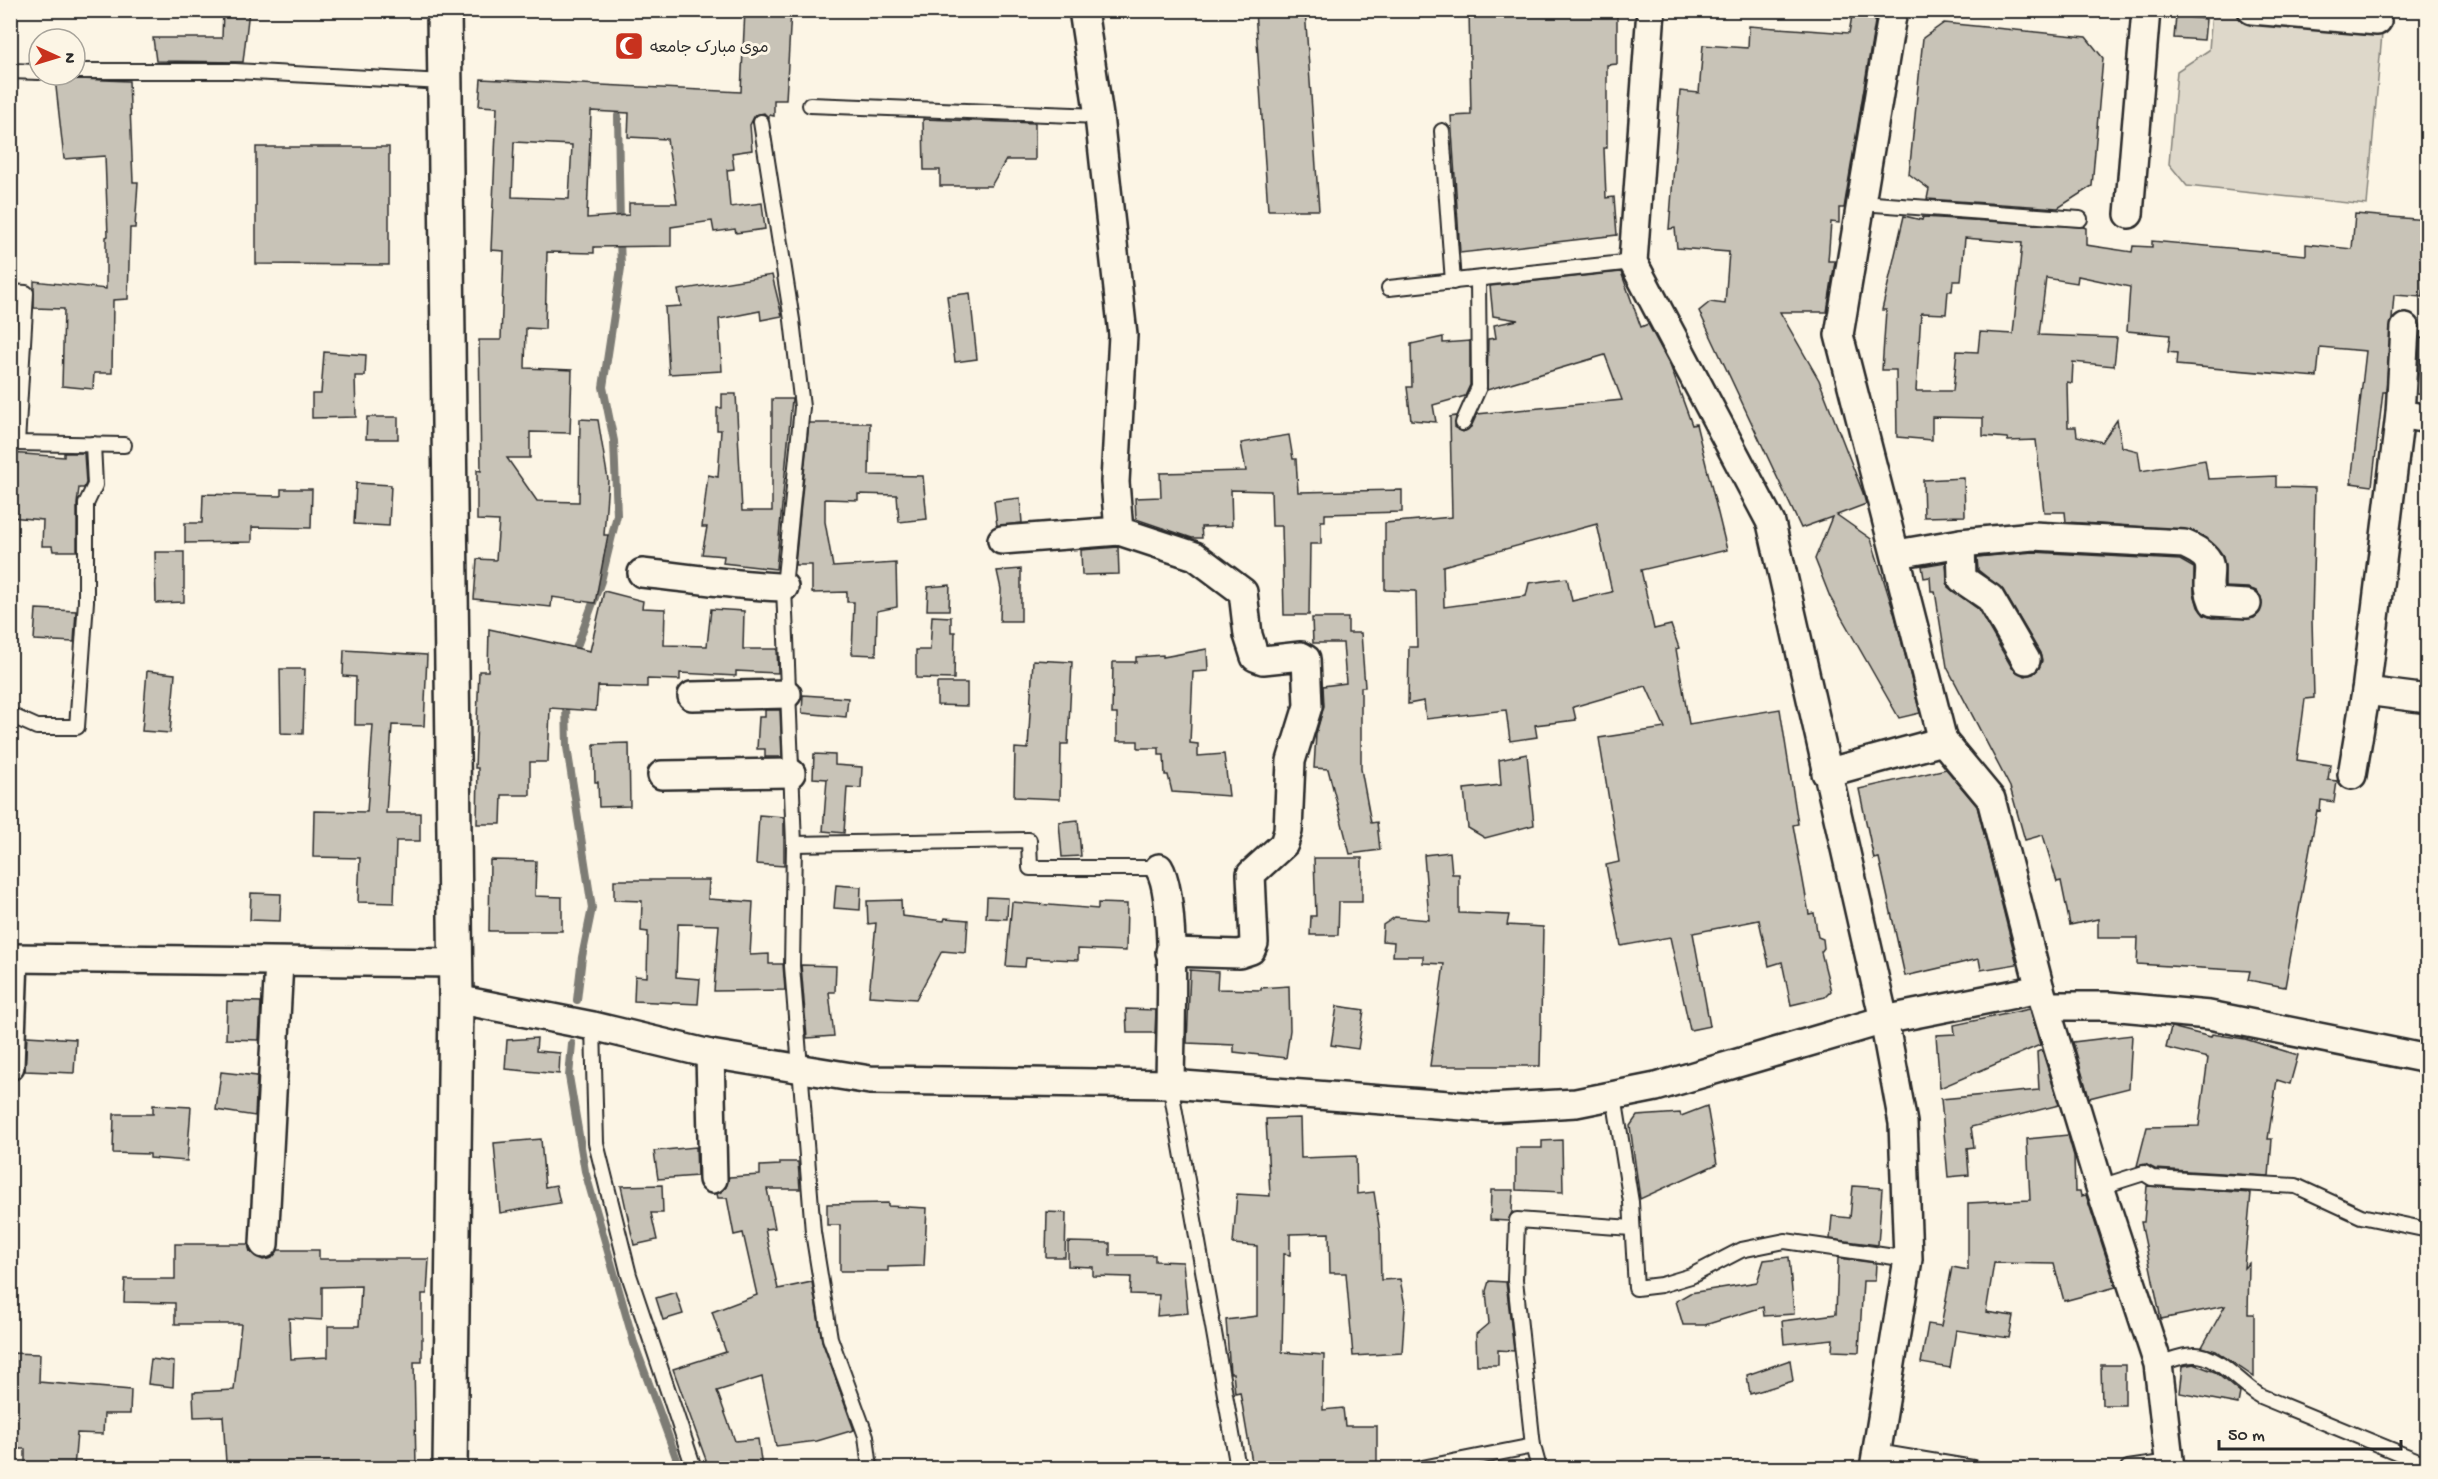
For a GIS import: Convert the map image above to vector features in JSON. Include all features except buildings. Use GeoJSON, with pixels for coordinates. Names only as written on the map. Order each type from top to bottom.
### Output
{"type":"FeatureCollection","features":[{"type":"Feature","properties":{"kind":"main road"},"geometry":{"type":"LineString","coordinates":[[444,10],[456,999],[450,1468]]}},
{"type":"Feature","properties":{"kind":"street"},"geometry":{"type":"LineString","coordinates":[[1083,10],[1099,116],[1123,335],[1115,482],[1119,531]]}},
{"type":"Feature","properties":{"kind":"street"},"geometry":{"type":"LineString","coordinates":[[1652,10],[1633,262],[1771,523],[1884,1020],[1903,1123],[1908,1259],[1876,1460]]}},
{"type":"Feature","properties":{"kind":"street"},"geometry":{"type":"LineString","coordinates":[[1893,10],[1839,335],[1897,554],[1943,741],[1991,799],[2043,998],[2100,1187],[2158,1364],[2169,1465]]}},
{"type":"Feature","properties":{"kind":"street"},"geometry":{"type":"LineString","coordinates":[[2129,214],[2146,10]]}},
{"type":"Feature","properties":{"kind":"street"},"geometry":{"type":"LineString","coordinates":[[2252,10],[2378,21]]}},
{"type":"Feature","properties":{"kind":"street"},"geometry":{"type":"LineString","coordinates":[[2352,775],[2366,691],[2400,414],[2405,328]]}},
{"type":"Feature","properties":{"kind":"street"},"geometry":{"type":"LineString","coordinates":[[2400,414],[2427,419]]}},
{"type":"Feature","properties":{"kind":"street"},"geometry":{"type":"LineString","coordinates":[[1002,540],[1119,531],[1195,556],[1243,592],[1248,635],[1255,657],[1263,660],[1301,656],[1306,659],[1308,706],[1291,761],[1288,831],[1284,844],[1251,874],[1254,943],[1251,950],[1239,954],[1170,952]]}},
{"type":"Feature","properties":{"kind":"street"},"geometry":{"type":"LineString","coordinates":[[1897,554],[1961,543],[2033,536],[2184,544],[2202,552],[2211,566],[2213,602],[2247,604]]}},
{"type":"Feature","properties":{"kind":"street"},"geometry":{"type":"LineString","coordinates":[[1961,543],[1962,579],[1990,598],[2026,660]]}},
{"type":"Feature","properties":{"kind":"street"},"geometry":{"type":"LineString","coordinates":[[642,573],[706,579],[734,586],[784,587]]}},
{"type":"Feature","properties":{"kind":"street"},"geometry":{"type":"LineString","coordinates":[[2366,691],[2427,699]]}},
{"type":"Feature","properties":{"kind":"street"},"geometry":{"type":"LineString","coordinates":[[692,696],[787,694]]}},
{"type":"Feature","properties":{"kind":"street"},"geometry":{"type":"LineString","coordinates":[[1826,773],[1943,741]]}},
{"type":"Feature","properties":{"kind":"street"},"geometry":{"type":"LineString","coordinates":[[662,775],[791,772]]}},
{"type":"Feature","properties":{"kind":"street"},"geometry":{"type":"LineString","coordinates":[[1160,867],[1166,878],[1170,952],[1170,1084]]}},
{"type":"Feature","properties":{"kind":"street"},"geometry":{"type":"LineString","coordinates":[[10,1066],[12,958],[455,963]]}},
{"type":"Feature","properties":{"kind":"street"},"geometry":{"type":"LineString","coordinates":[[264,1244],[279,962]]}},
{"type":"Feature","properties":{"kind":"street"},"geometry":{"type":"LineString","coordinates":[[456,999],[593,1026],[710,1054],[870,1080],[1170,1084],[1489,1108],[1576,1104],[1656,1087],[1884,1020],[2043,998],[2210,1015],[2427,1059]]}},
{"type":"Feature","properties":{"kind":"street"},"geometry":{"type":"LineString","coordinates":[[710,1054],[712,1179]]}},
{"type":"Feature","properties":{"kind":"lane"},"geometry":{"type":"LineString","coordinates":[[10,71],[27,72]]}},
{"type":"Feature","properties":{"kind":"lane"},"geometry":{"type":"LineString","coordinates":[[87,71],[235,71],[444,82]]}},
{"type":"Feature","properties":{"kind":"lane"},"geometry":{"type":"LineString","coordinates":[[810,105],[1099,116]]}},
{"type":"Feature","properties":{"kind":"lane"},"geometry":{"type":"LineString","coordinates":[[761,122],[792,320],[801,407],[784,587],[794,844],[792,966],[813,1232],[830,1338],[866,1436],[870,1468]]}},
{"type":"Feature","properties":{"kind":"lane"},"geometry":{"type":"LineString","coordinates":[[1442,131],[1453,282]]}},
{"type":"Feature","properties":{"kind":"lane"},"geometry":{"type":"LineString","coordinates":[[1861,203],[2080,219]]}},
{"type":"Feature","properties":{"kind":"lane"},"geometry":{"type":"LineString","coordinates":[[1389,288],[1633,262]]}},
{"type":"Feature","properties":{"kind":"lane"},"geometry":{"type":"LineString","coordinates":[[1463,423],[1479,387],[1478,279]]}},
{"type":"Feature","properties":{"kind":"lane"},"geometry":{"type":"LineString","coordinates":[[10,292],[26,293],[17,443],[124,445]]}},
{"type":"Feature","properties":{"kind":"lane"},"geometry":{"type":"LineString","coordinates":[[10,715],[37,727],[77,727],[86,601],[86,504],[95,485],[93,444]]}},
{"type":"Feature","properties":{"kind":"lane"},"geometry":{"type":"LineString","coordinates":[[794,844],[1029,840],[1030,868],[1160,867]]}},
{"type":"Feature","properties":{"kind":"lane"},"geometry":{"type":"LineString","coordinates":[[593,1026],[596,1143],[628,1275],[694,1468]]}},
{"type":"Feature","properties":{"kind":"lane"},"geometry":{"type":"LineString","coordinates":[[1170,1084],[1238,1468]]}},
{"type":"Feature","properties":{"kind":"lane"},"geometry":{"type":"LineString","coordinates":[[1614,1096],[1621,1128],[1636,1288],[1661,1285],[1691,1276],[1741,1250],[1785,1241],[1908,1259]]}},
{"type":"Feature","properties":{"kind":"lane"},"geometry":{"type":"LineString","coordinates":[[2100,1187],[2144,1173],[2152,1178],[2296,1186],[2361,1216],[2427,1230]]}},
{"type":"Feature","properties":{"kind":"lane"},"geometry":{"type":"LineString","coordinates":[[1539,1468],[1533,1446],[1515,1280],[1517,1220],[1632,1228]]}},
{"type":"Feature","properties":{"kind":"lane"},"geometry":{"type":"LineString","coordinates":[[2158,1364],[2195,1354],[2216,1360],[2243,1386],[2260,1396],[2419,1464]]}},
{"type":"Feature","properties":{"kind":"lane"},"geometry":{"type":"LineString","coordinates":[[1422,1468],[1533,1446]]}},
{"type":"Feature","properties":{"kind":"lane"},"geometry":{"type":"LineString","coordinates":[[1876,1460],[1973,1468]]}},
{"type":"Feature","properties":{"kind":"lane"},"geometry":{"type":"LineString","coordinates":[[2127,1468],[2169,1465]]}},
{"type":"Feature","properties":{"kind":"shaded area"},"geometry":{"type":"Polygon","coordinates":[[[2212,11],[2384,11],[2367,205],[2187,186],[2169,164],[2177,71],[2209,50],[2212,11]]]}},
{"type":"Feature","properties":{"kind":"waterway"},"geometry":{"type":"LineString","coordinates":[[618,116],[620,226]]}},
{"type":"Feature","properties":{"kind":"waterway"},"geometry":{"type":"LineString","coordinates":[[573,657],[601,581],[617,515],[614,441],[603,387],[621,268],[620,238]]}},
{"type":"Feature","properties":{"kind":"waterway"},"geometry":{"type":"LineString","coordinates":[[566,701],[567,747],[592,908],[582,957],[577,1000]]}},
{"type":"Feature","properties":{"kind":"waterway"},"geometry":{"type":"LineString","coordinates":[[572,1044],[569,1076],[585,1171],[634,1343],[680,1468]]}},
{"type":"Feature","properties":{"kind":"place","name":"موی مبارک جامعه"},"geometry":{"type":"Point","coordinates":[629,46]}}]}
